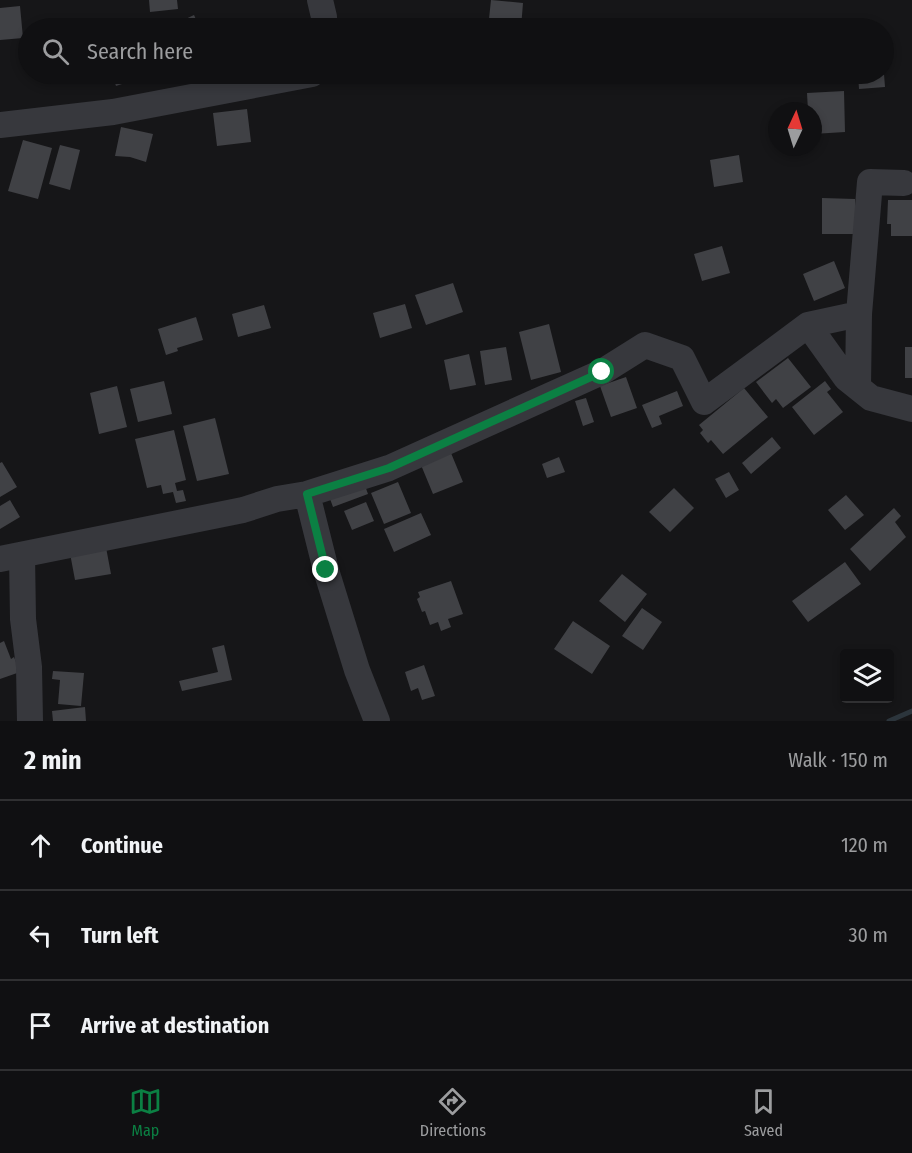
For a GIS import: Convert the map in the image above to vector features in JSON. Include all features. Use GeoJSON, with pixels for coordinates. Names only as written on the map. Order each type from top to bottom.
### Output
{"type":"FeatureCollection","features":[{"type":"Feature","properties":{"kind":"street"},"geometry":{"type":"LineString","coordinates":[[320,0],[324,18]]}},
{"type":"Feature","properties":{"kind":"street"},"geometry":{"type":"LineString","coordinates":[[0,125],[113,112],[260,84]]}},
{"type":"Feature","properties":{"kind":"street"},"geometry":{"type":"LineString","coordinates":[[858,387],[859,314],[870,182],[904,183]]}},
{"type":"Feature","properties":{"kind":"street"},"geometry":{"type":"LineString","coordinates":[[30,721],[28,667],[11,557],[243,510],[277,499],[307,494],[389,468],[602,372],[645,345],[682,358],[704,402],[808,325],[859,314]]}},
{"type":"Feature","properties":{"kind":"street"},"geometry":{"type":"LineString","coordinates":[[808,325],[846,378],[870,398],[912,409]]}},
{"type":"Feature","properties":{"kind":"street"},"geometry":{"type":"LineString","coordinates":[[307,494],[326,570],[357,670],[377,721]]}},
{"type":"Feature","properties":{"kind":"building"},"geometry":{"type":"Polygon","coordinates":[[[149,0],[177,0],[178,9],[150,12],[149,0]]]}},
{"type":"Feature","properties":{"kind":"building"},"geometry":{"type":"Polygon","coordinates":[[[491,0],[523,3],[522,18],[489,18],[491,0]]]}},
{"type":"Feature","properties":{"kind":"building"},"geometry":{"type":"Polygon","coordinates":[[[20,6],[21,18],[18,18],[18,38],[0,40],[0,8],[20,6]]]}},
{"type":"Feature","properties":{"kind":"building"},"geometry":{"type":"Polygon","coordinates":[[[859,84],[885,84],[885,87],[859,89],[859,84]]]}},
{"type":"Feature","properties":{"kind":"building"},"geometry":{"type":"Polygon","coordinates":[[[844,91],[845,132],[822,133],[822,102],[808,102],[807,93],[844,91]]]}},
{"type":"Feature","properties":{"kind":"building"},"geometry":{"type":"Polygon","coordinates":[[[247,109],[251,142],[217,146],[213,113],[247,109]]]}},
{"type":"Feature","properties":{"kind":"building"},"geometry":{"type":"Polygon","coordinates":[[[121,127],[153,134],[146,162],[130,157],[115,156],[121,127]]]}},
{"type":"Feature","properties":{"kind":"building"},"geometry":{"type":"Polygon","coordinates":[[[23,140],[52,148],[38,199],[8,191],[23,140]]]}},
{"type":"Feature","properties":{"kind":"building"},"geometry":{"type":"Polygon","coordinates":[[[60,145],[80,150],[70,190],[49,184],[60,145]]]}},
{"type":"Feature","properties":{"kind":"building"},"geometry":{"type":"Polygon","coordinates":[[[739,155],[743,182],[714,187],[710,160],[739,155]]]}},
{"type":"Feature","properties":{"kind":"building"},"geometry":{"type":"Polygon","coordinates":[[[822,198],[855,199],[855,234],[822,234],[822,198]]]}},
{"type":"Feature","properties":{"kind":"building"},"geometry":{"type":"Polygon","coordinates":[[[888,200],[912,200],[912,236],[891,236],[891,224],[887,224],[888,200]]]}},
{"type":"Feature","properties":{"kind":"building"},"geometry":{"type":"Polygon","coordinates":[[[722,246],[730,273],[702,281],[694,254],[722,246]]]}},
{"type":"Feature","properties":{"kind":"building"},"geometry":{"type":"Polygon","coordinates":[[[834,261],[845,288],[814,301],[803,274],[834,261]]]}},
{"type":"Feature","properties":{"kind":"building"},"geometry":{"type":"Polygon","coordinates":[[[453,283],[463,312],[426,325],[415,295],[453,283]]]}},
{"type":"Feature","properties":{"kind":"building"},"geometry":{"type":"Polygon","coordinates":[[[405,304],[412,328],[380,338],[373,313],[405,304]]]}},
{"type":"Feature","properties":{"kind":"building"},"geometry":{"type":"Polygon","coordinates":[[[264,305],[271,328],[238,337],[232,314],[264,305]]]}},
{"type":"Feature","properties":{"kind":"building"},"geometry":{"type":"Polygon","coordinates":[[[196,317],[203,340],[177,348],[178,351],[166,355],[158,329],[196,317]]]}},
{"type":"Feature","properties":{"kind":"building"},"geometry":{"type":"Polygon","coordinates":[[[549,324],[561,372],[531,380],[519,332],[549,324]]]}},
{"type":"Feature","properties":{"kind":"building"},"geometry":{"type":"Polygon","coordinates":[[[506,347],[512,380],[485,385],[480,351],[506,347]]]}},
{"type":"Feature","properties":{"kind":"building"},"geometry":{"type":"Polygon","coordinates":[[[905,347],[912,347],[912,378],[905,378],[905,347]]]}},
{"type":"Feature","properties":{"kind":"building"},"geometry":{"type":"Polygon","coordinates":[[[469,354],[476,385],[450,390],[444,360],[469,354]]]}},
{"type":"Feature","properties":{"kind":"building"},"geometry":{"type":"Polygon","coordinates":[[[788,358],[811,387],[783,408],[776,399],[772,403],[756,382],[788,358]]]}},
{"type":"Feature","properties":{"kind":"building"},"geometry":{"type":"Polygon","coordinates":[[[626,377],[637,408],[611,417],[600,386],[626,377]]]}},
{"type":"Feature","properties":{"kind":"building"},"geometry":{"type":"Polygon","coordinates":[[[164,381],[172,414],[138,422],[130,389],[164,381]]]}},
{"type":"Feature","properties":{"kind":"building"},"geometry":{"type":"Polygon","coordinates":[[[825,381],[831,389],[827,392],[843,412],[814,435],[792,407],[825,381]]]}},
{"type":"Feature","properties":{"kind":"building"},"geometry":{"type":"Polygon","coordinates":[[[117,386],[127,427],[99,434],[90,393],[117,386]]]}},
{"type":"Feature","properties":{"kind":"building"},"geometry":{"type":"Polygon","coordinates":[[[744,388],[768,417],[723,454],[711,440],[708,443],[700,433],[703,430],[699,425],[744,388]]]}},
{"type":"Feature","properties":{"kind":"building"},"geometry":{"type":"Polygon","coordinates":[[[677,391],[683,406],[659,416],[662,424],[652,428],[642,405],[677,391]]]}},
{"type":"Feature","properties":{"kind":"building"},"geometry":{"type":"Polygon","coordinates":[[[586,398],[594,422],[583,426],[575,401],[586,398]]]}},
{"type":"Feature","properties":{"kind":"building"},"geometry":{"type":"Polygon","coordinates":[[[215,418],[229,474],[197,481],[183,426],[215,418]]]}},
{"type":"Feature","properties":{"kind":"building"},"geometry":{"type":"Polygon","coordinates":[[[174,430],[186,480],[175,483],[177,491],[183,490],[186,501],[176,503],[173,492],[163,494],[161,485],[147,488],[135,439],[174,430]]]}},
{"type":"Feature","properties":{"kind":"building"},"geometry":{"type":"Polygon","coordinates":[[[772,437],[781,448],[751,474],[742,463],[772,437]]]}},
{"type":"Feature","properties":{"kind":"building"},"geometry":{"type":"Polygon","coordinates":[[[451,453],[463,482],[433,494],[421,465],[451,453]]]}},
{"type":"Feature","properties":{"kind":"building"},"geometry":{"type":"Polygon","coordinates":[[[559,457],[565,472],[547,478],[542,464],[559,457]]]}},
{"type":"Feature","properties":{"kind":"building"},"geometry":{"type":"Polygon","coordinates":[[[2,462],[17,487],[0,497],[0,463],[2,462]]]}},
{"type":"Feature","properties":{"kind":"building"},"geometry":{"type":"Polygon","coordinates":[[[729,472],[739,490],[726,498],[715,479],[729,472]]]}},
{"type":"Feature","properties":{"kind":"building"},"geometry":{"type":"Polygon","coordinates":[[[398,482],[411,513],[384,524],[371,493],[398,482]]]}},
{"type":"Feature","properties":{"kind":"building"},"geometry":{"type":"Polygon","coordinates":[[[364,483],[368,494],[333,507],[329,496],[364,483]]]}},
{"type":"Feature","properties":{"kind":"building"},"geometry":{"type":"Polygon","coordinates":[[[674,488],[694,508],[670,532],[649,512],[674,488]]]}},
{"type":"Feature","properties":{"kind":"building"},"geometry":{"type":"Polygon","coordinates":[[[846,495],[864,515],[845,530],[828,510],[846,495]]]}},
{"type":"Feature","properties":{"kind":"building"},"geometry":{"type":"Polygon","coordinates":[[[10,500],[20,517],[0,529],[0,506],[10,500]]]}},
{"type":"Feature","properties":{"kind":"building"},"geometry":{"type":"Polygon","coordinates":[[[366,502],[374,521],[352,530],[344,511],[366,502]]]}},
{"type":"Feature","properties":{"kind":"building"},"geometry":{"type":"Polygon","coordinates":[[[894,508],[901,516],[895,522],[906,537],[870,571],[850,549],[894,508]]]}},
{"type":"Feature","properties":{"kind":"building"},"geometry":{"type":"Polygon","coordinates":[[[421,513],[431,535],[394,552],[384,529],[421,513]]]}},
{"type":"Feature","properties":{"kind":"building"},"geometry":{"type":"Polygon","coordinates":[[[105,542],[111,574],[75,580],[69,548],[105,542]]]}},
{"type":"Feature","properties":{"kind":"building"},"geometry":{"type":"Polygon","coordinates":[[[845,562],[861,584],[808,622],[792,601],[845,562]]]}},
{"type":"Feature","properties":{"kind":"building"},"geometry":{"type":"Polygon","coordinates":[[[622,574],[647,594],[625,622],[599,601],[622,574]]]}},
{"type":"Feature","properties":{"kind":"building"},"geometry":{"type":"Polygon","coordinates":[[[451,581],[463,614],[448,619],[451,627],[441,631],[438,622],[430,625],[425,611],[422,612],[417,599],[420,597],[418,592],[451,581]]]}},
{"type":"Feature","properties":{"kind":"building"},"geometry":{"type":"Polygon","coordinates":[[[642,608],[662,622],[643,650],[622,636],[642,608]]]}},
{"type":"Feature","properties":{"kind":"building"},"geometry":{"type":"Polygon","coordinates":[[[573,621],[610,646],[592,674],[554,649],[573,621]]]}},
{"type":"Feature","properties":{"kind":"building"},"geometry":{"type":"Polygon","coordinates":[[[4,641],[11,659],[14,657],[20,672],[0,679],[0,643],[4,641]]]}},
{"type":"Feature","properties":{"kind":"building"},"geometry":{"type":"Polygon","coordinates":[[[224,645],[232,680],[182,691],[179,681],[218,672],[212,648],[224,645]]]}},
{"type":"Feature","properties":{"kind":"building"},"geometry":{"type":"Polygon","coordinates":[[[424,665],[435,696],[422,700],[418,688],[411,691],[405,672],[424,665]]]}},
{"type":"Feature","properties":{"kind":"building"},"geometry":{"type":"Polygon","coordinates":[[[53,671],[84,673],[81,706],[58,704],[60,680],[52,679],[53,671]]]}},
{"type":"Feature","properties":{"kind":"building"},"geometry":{"type":"Polygon","coordinates":[[[85,707],[86,721],[53,721],[52,711],[85,707]]]}},
{"type":"Feature","properties":{"kind":"waterway"},"geometry":{"type":"LineString","coordinates":[[889,721],[912,711]]}},
{"type":"Feature","properties":{"kind":"route"},"geometry":{"type":"LineString","coordinates":[[326,570],[307,494],[389,468],[602,372]]}}]}
